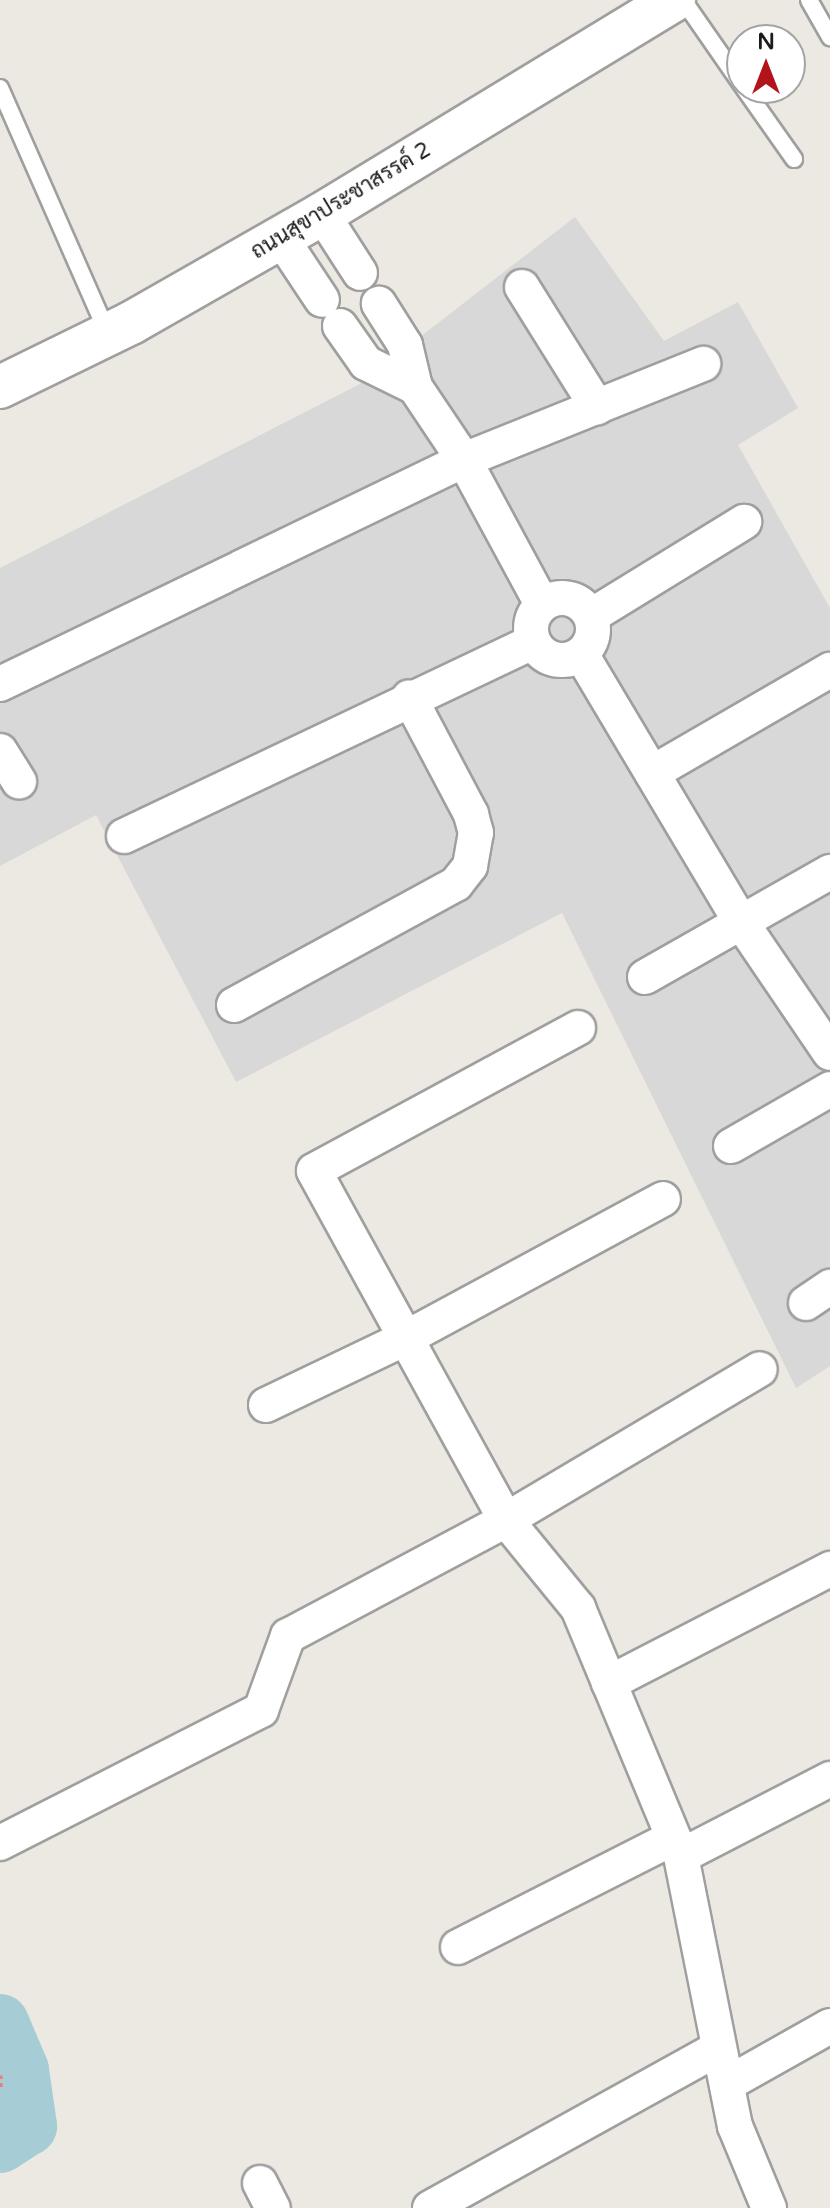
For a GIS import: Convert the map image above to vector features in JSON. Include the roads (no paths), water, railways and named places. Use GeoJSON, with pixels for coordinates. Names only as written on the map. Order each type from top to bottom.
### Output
{"type":"FeatureCollection","features":[{"type":"Feature","properties":{"kind":"street","name":"ถนนสุขาประชาสรรค์ 2"},"geometry":{"type":"LineString","coordinates":[[0,387],[108,334],[281,238],[674,0]]}},
{"type":"Feature","properties":{"kind":"street"},"geometry":{"type":"LineString","coordinates":[[322,214],[360,273]]}},
{"type":"Feature","properties":{"kind":"street"},"geometry":{"type":"LineString","coordinates":[[281,238],[366,363],[415,387]]}},
{"type":"Feature","properties":{"kind":"street"},"geometry":{"type":"LineString","coordinates":[[522,287],[597,407]]}},
{"type":"Feature","properties":{"kind":"street"},"geometry":{"type":"LineString","coordinates":[[379,304],[405,345],[415,387],[464,460],[542,604]]}},
{"type":"Feature","properties":{"kind":"street"},"geometry":{"type":"LineString","coordinates":[[0,684],[464,460],[703,364]]}},
{"type":"Feature","properties":{"kind":"street"},"geometry":{"type":"LineString","coordinates":[[591,616],[744,522]]}},
{"type":"Feature","properties":{"kind":"street"},"geometry":{"type":"LineString","coordinates":[[542,604],[569,598],[591,616]]}},
{"type":"Feature","properties":{"kind":"street"},"geometry":{"type":"LineString","coordinates":[[542,604],[530,628],[532,642],[554,660],[581,654],[590,644],[591,616]]}},
{"type":"Feature","properties":{"kind":"street"},"geometry":{"type":"LineString","coordinates":[[124,836],[409,697],[532,642]]}},
{"type":"Feature","properties":{"kind":"street"},"geometry":{"type":"LineString","coordinates":[[581,654],[741,922],[830,1053]]}},
{"type":"Feature","properties":{"kind":"street"},"geometry":{"type":"LineString","coordinates":[[652,773],[830,670]]}},
{"type":"Feature","properties":{"kind":"street"},"geometry":{"type":"LineString","coordinates":[[234,1005],[456,884],[470,866],[476,833],[471,814],[409,697]]}},
{"type":"Feature","properties":{"kind":"street"},"geometry":{"type":"LineString","coordinates":[[0,751],[19,782]]}},
{"type":"Feature","properties":{"kind":"street"},"geometry":{"type":"LineString","coordinates":[[645,977],[830,872]]}},
{"type":"Feature","properties":{"kind":"street"},"geometry":{"type":"LineString","coordinates":[[578,1028],[314,1171],[506,1520],[578,1608],[677,1847],[735,2126],[769,2208]]}},
{"type":"Feature","properties":{"kind":"street"},"geometry":{"type":"LineString","coordinates":[[731,1146],[830,1089]]}},
{"type":"Feature","properties":{"kind":"street"},"geometry":{"type":"LineString","coordinates":[[266,1405],[406,1338],[663,1199]]}},
{"type":"Feature","properties":{"kind":"street"},"geometry":{"type":"LineString","coordinates":[[0,1843],[261,1710],[288,1636],[506,1520],[760,1369]]}},
{"type":"Feature","properties":{"kind":"street"},"geometry":{"type":"LineString","coordinates":[[609,1683],[830,1569]]}},
{"type":"Feature","properties":{"kind":"street"},"geometry":{"type":"LineString","coordinates":[[458,1947],[830,1779]]}},
{"type":"Feature","properties":{"kind":"street"},"geometry":{"type":"LineString","coordinates":[[727,2084],[830,2026]]}},
{"type":"Feature","properties":{"kind":"street"},"geometry":{"type":"LineString","coordinates":[[430,2208],[719,2048]]}},
{"type":"Feature","properties":{"kind":"lane"},"geometry":{"type":"LineString","coordinates":[[683,0],[726,62]]}},
{"type":"Feature","properties":{"kind":"lane"},"geometry":{"type":"LineString","coordinates":[[809,0],[830,37]]}},
{"type":"Feature","properties":{"kind":"lane"},"geometry":{"type":"LineString","coordinates":[[0,88],[108,334]]}},
{"type":"Feature","properties":{"kind":"lane"},"geometry":{"type":"LineString","coordinates":[[756,104],[794,159]]}},
{"type":"Feature","properties":{"kind":"waterway"},"geometry":{"type":"LineString","coordinates":[[0,2023],[20,2070],[28,2126],[0,2144]]}}]}
